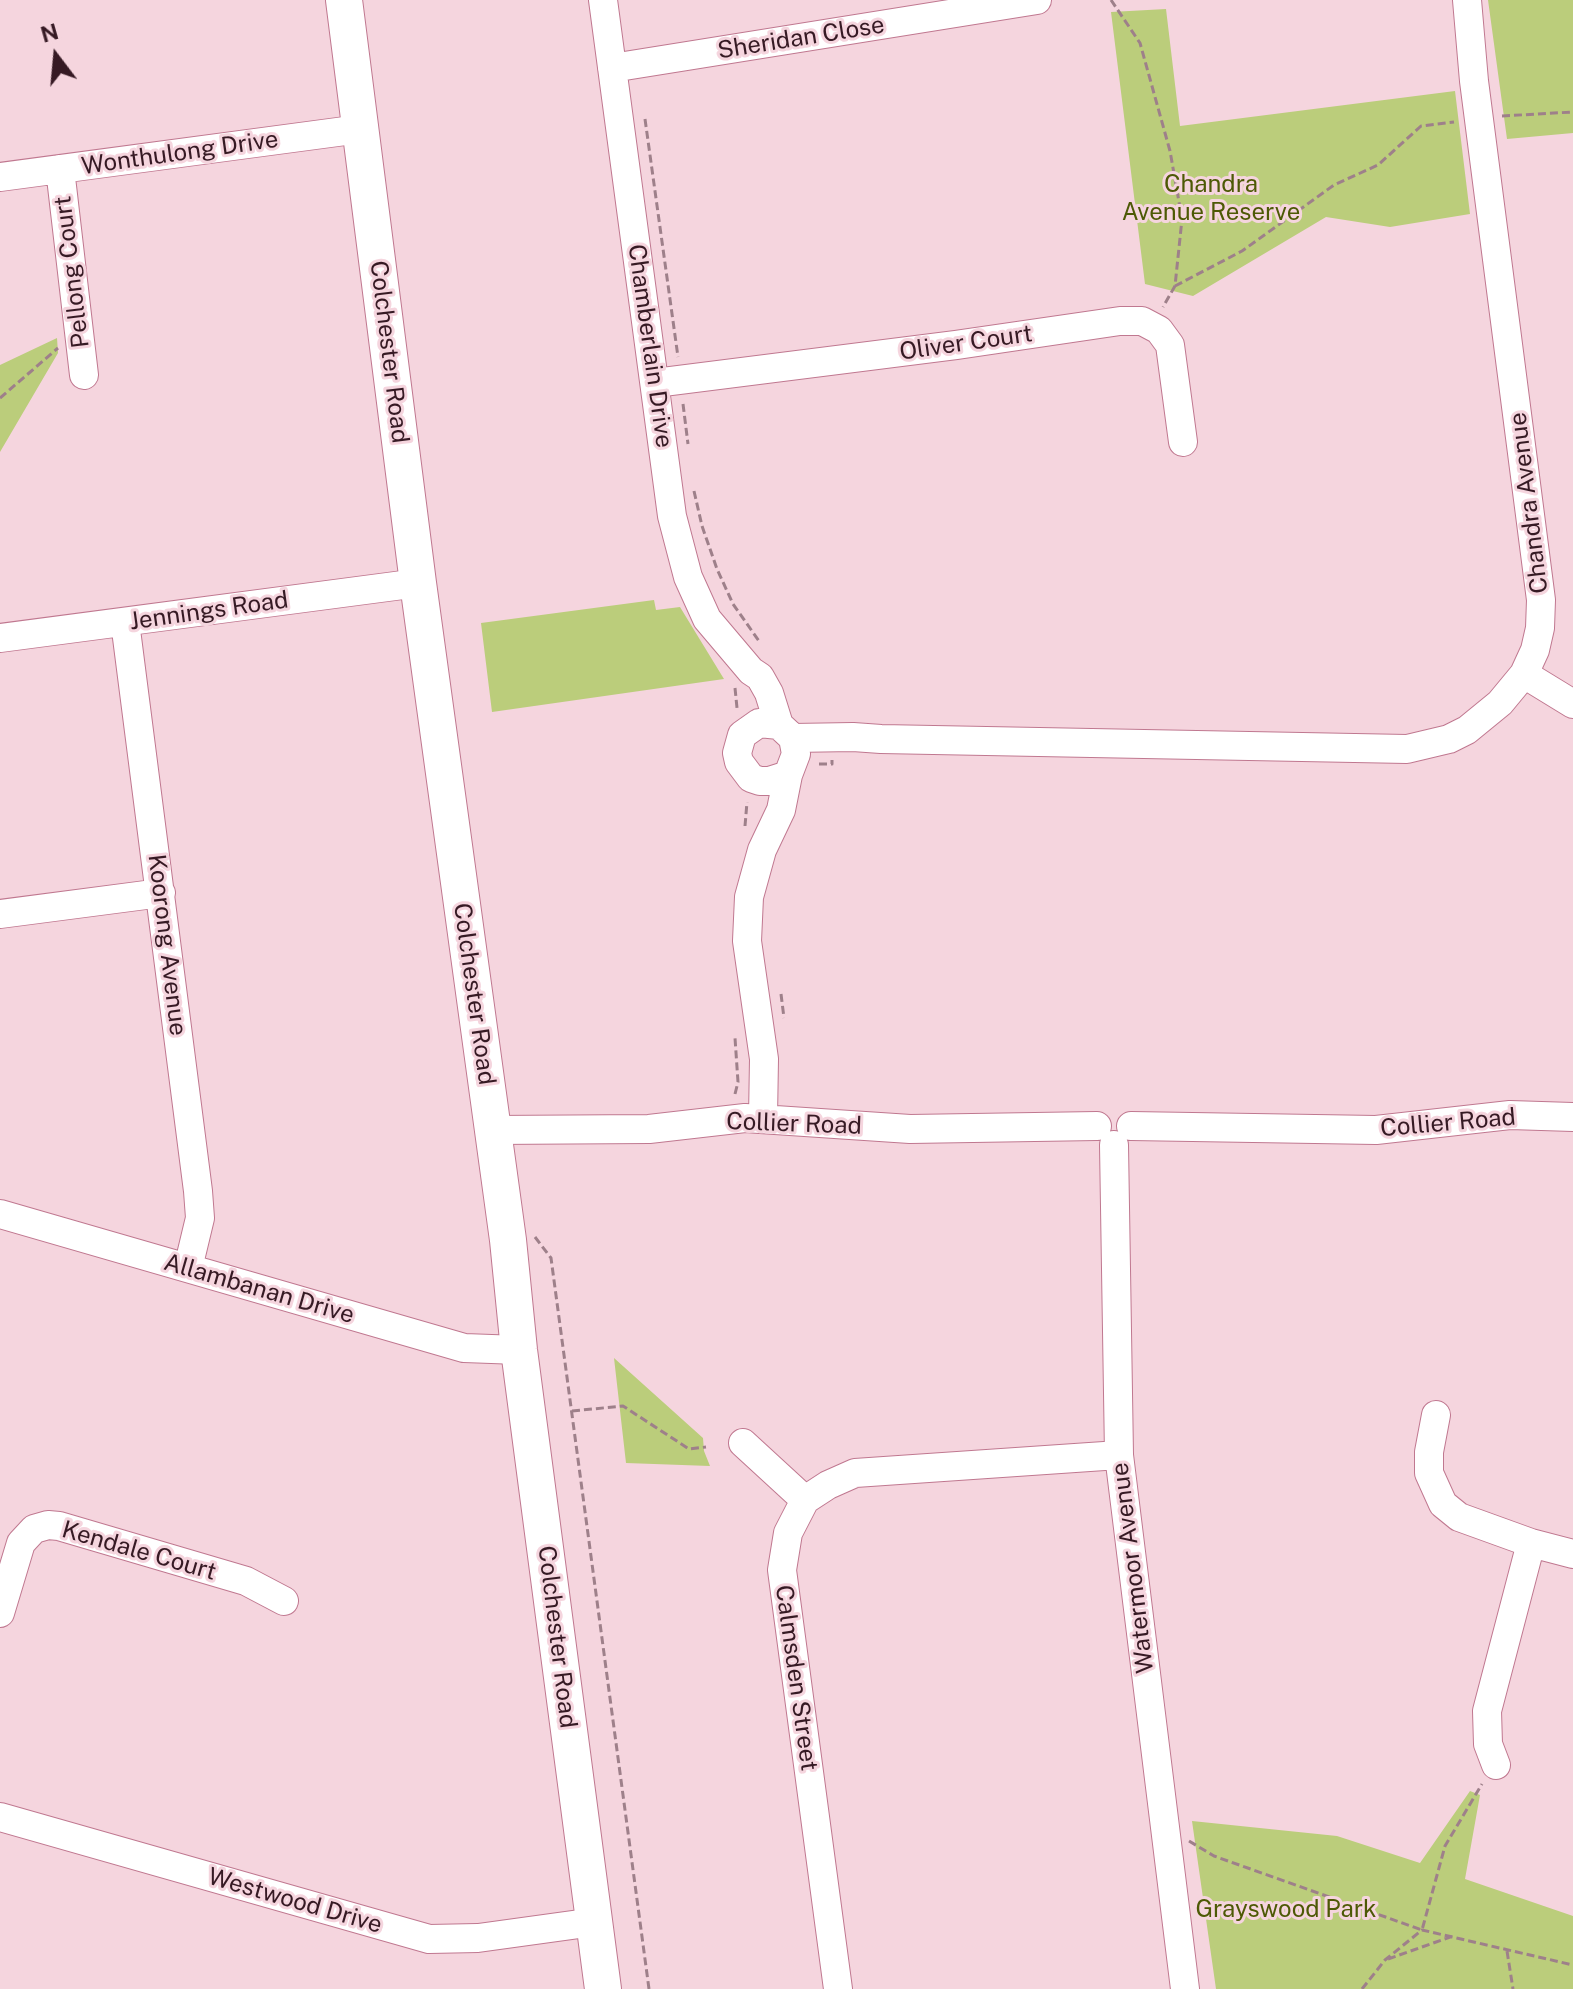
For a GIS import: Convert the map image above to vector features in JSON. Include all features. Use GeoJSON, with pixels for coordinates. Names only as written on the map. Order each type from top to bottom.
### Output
{"type":"FeatureCollection","features":[{"type":"Feature","properties":{"kind":"main road","name":"Colchester Road"},"geometry":{"type":"LineString","coordinates":[[344,0],[603,1989]]}},
{"type":"Feature","properties":{"kind":"street","name":"Chamberlain Drive"},"geometry":{"type":"LineString","coordinates":[[603,0],[612,68],[668,382],[672,516],[688,577],[707,619],[758,660],[760,677],[800,754]]}},
{"type":"Feature","properties":{"kind":"street","name":"Sheridan Close"},"geometry":{"type":"LineString","coordinates":[[612,68],[1037,0]]}},
{"type":"Feature","properties":{"kind":"street","name":"Chandra Avenue"},"geometry":{"type":"LineString","coordinates":[[800,754],[853,737],[1407,749],[1449,739],[1467,730],[1500,703],[1524,674],[1535,650],[1540,628],[1539,573],[1474,81],[1467,0]]}},
{"type":"Feature","properties":{"kind":"street","name":"Wonthulong Drive"},"geometry":{"type":"LineString","coordinates":[[0,177],[360,129]]}},
{"type":"Feature","properties":{"kind":"street","name":"Pellong Court"},"geometry":{"type":"LineString","coordinates":[[60,169],[84,375]]}},
{"type":"Feature","properties":{"kind":"street","name":"Oliver Court"},"geometry":{"type":"LineString","coordinates":[[668,382],[1120,321],[1142,321],[1159,330],[1170,345],[1183,442]]}},
{"type":"Feature","properties":{"kind":"street","name":"Jennings Road"},"geometry":{"type":"LineString","coordinates":[[0,638],[418,583]]}},
{"type":"Feature","properties":{"kind":"street","name":"Koorong Avenue"},"geometry":{"type":"LineString","coordinates":[[125,622],[198,1191],[200,1218],[188,1268]]}},
{"type":"Feature","properties":{"kind":"street"},"geometry":{"type":"LineString","coordinates":[[751,727],[758,660]]}},
{"type":"Feature","properties":{"kind":"street"},"geometry":{"type":"LineString","coordinates":[[1524,674],[1573,704]]}},
{"type":"Feature","properties":{"kind":"street"},"geometry":{"type":"LineString","coordinates":[[762,850],[763,806],[751,778],[739,762],[737,753],[742,735],[759,723],[800,754]]}},
{"type":"Feature","properties":{"kind":"street","name":"Chandra Avenue"},"geometry":{"type":"LineString","coordinates":[[800,754],[881,739]]}},
{"type":"Feature","properties":{"kind":"street"},"geometry":{"type":"LineString","coordinates":[[751,778],[769,781],[800,754]]}},
{"type":"Feature","properties":{"kind":"street"},"geometry":{"type":"LineString","coordinates":[[763,1118],[764,1059],[747,941],[749,897],[762,850],[781,810],[800,754]]}},
{"type":"Feature","properties":{"kind":"street"},"geometry":{"type":"LineString","coordinates":[[0,914],[161,893]]}},
{"type":"Feature","properties":{"kind":"street","name":"Collier Road"},"geometry":{"type":"LineString","coordinates":[[492,1130],[649,1129],[763,1118],[910,1129],[1114,1132],[1376,1130],[1510,1115],[1573,1117]]}},
{"type":"Feature","properties":{"kind":"street","name":"Watermoor Avenue"},"geometry":{"type":"LineString","coordinates":[[1114,1132],[1119,1455],[1185,1989]]}},
{"type":"Feature","properties":{"kind":"street","name":"Allambanan Drive"},"geometry":{"type":"LineString","coordinates":[[0,1214],[464,1348],[519,1350]]}},
{"type":"Feature","properties":{"kind":"street"},"geometry":{"type":"LineString","coordinates":[[1436,1415],[1429,1452],[1429,1473],[1443,1504],[1459,1517],[1531,1543],[1573,1554]]}},
{"type":"Feature","properties":{"kind":"street"},"geometry":{"type":"LineString","coordinates":[[743,1443],[805,1500],[855,1473],[1119,1455]]}},
{"type":"Feature","properties":{"kind":"street","name":"Calmsden Street"},"geometry":{"type":"LineString","coordinates":[[805,1500],[788,1533],[782,1570],[838,1989]]}},
{"type":"Feature","properties":{"kind":"street","name":"Kendale Court"},"geometry":{"type":"LineString","coordinates":[[0,1613],[21,1543],[34,1529],[48,1525],[246,1581],[284,1601]]}},
{"type":"Feature","properties":{"kind":"street"},"geometry":{"type":"LineString","coordinates":[[1496,1765],[1488,1744],[1487,1711],[1531,1543]]}},
{"type":"Feature","properties":{"kind":"street","name":"Westwood Drive"},"geometry":{"type":"LineString","coordinates":[[0,1817],[429,1939],[478,1938],[594,1922]]}},
{"type":"Feature","properties":{"kind":"path"},"geometry":{"type":"LineString","coordinates":[[1111,0],[1140,43],[1170,151],[1182,219],[1175,286],[1157,317]]}},
{"type":"Feature","properties":{"kind":"path"},"geometry":{"type":"LineString","coordinates":[[644,112],[668,382],[689,450]]}},
{"type":"Feature","properties":{"kind":"path"},"geometry":{"type":"LineString","coordinates":[[1502,117],[1573,112]]}},
{"type":"Feature","properties":{"kind":"path"},"geometry":{"type":"LineString","coordinates":[[1175,286],[1242,251],[1334,185],[1378,165],[1421,126],[1460,122]]}},
{"type":"Feature","properties":{"kind":"path"},"geometry":{"type":"LineString","coordinates":[[0,398],[79,331]]}},
{"type":"Feature","properties":{"kind":"path"},"geometry":{"type":"LineString","coordinates":[[694,490],[717,569],[758,660]]}},
{"type":"Feature","properties":{"kind":"path"},"geometry":{"type":"LineString","coordinates":[[779,986],[784,1030]]}},
{"type":"Feature","properties":{"kind":"path"},"geometry":{"type":"LineString","coordinates":[[536,1237],[551,1258],[649,1989]]}},
{"type":"Feature","properties":{"kind":"path"},"geometry":{"type":"LineString","coordinates":[[572,1411],[623,1406],[689,1449],[706,1447]]}},
{"type":"Feature","properties":{"kind":"path"},"geometry":{"type":"LineString","coordinates":[[1362,1989],[1385,1960],[1422,1930],[1445,1846],[1496,1765]]}},
{"type":"Feature","properties":{"kind":"path"},"geometry":{"type":"LineString","coordinates":[[1164,1826],[1214,1856],[1422,1930],[1455,1935],[1507,1951],[1573,1965]]}},
{"type":"Feature","properties":{"kind":"path"},"geometry":{"type":"LineString","coordinates":[[1385,1960],[1455,1935]]}},
{"type":"Feature","properties":{"kind":"path"},"geometry":{"type":"LineString","coordinates":[[1507,1951],[1513,1989]]}},
{"type":"Feature","properties":{"kind":"green space"},"geometry":{"type":"Polygon","coordinates":[[[1488,0],[1573,0],[1573,133],[1507,139],[1488,0]]]}},
{"type":"Feature","properties":{"kind":"green space","name":"Chandra Avenue Reserve"},"geometry":{"type":"Polygon","coordinates":[[[1166,9],[1180,126],[1455,91],[1470,214],[1390,227],[1326,217],[1193,296],[1145,284],[1111,12],[1166,9]]]}},
{"type":"Feature","properties":{"kind":"green space"},"geometry":{"type":"Polygon","coordinates":[[[57,338],[58,353],[0,452],[0,365],[57,338]]]}},
{"type":"Feature","properties":{"kind":"green space"},"geometry":{"type":"Polygon","coordinates":[[[654,600],[656,610],[680,607],[724,679],[492,712],[481,623],[654,600]]]}},
{"type":"Feature","properties":{"kind":"green space"},"geometry":{"type":"Polygon","coordinates":[[[614,1358],[703,1438],[710,1466],[626,1463],[614,1358]]]}},
{"type":"Feature","properties":{"kind":"green space","name":"Grayswood Park"},"geometry":{"type":"Polygon","coordinates":[[[1470,1791],[1480,1795],[1465,1879],[1573,1916],[1573,1989],[1216,1989],[1192,1821],[1337,1836],[1420,1863],[1470,1791]]]}}]}
